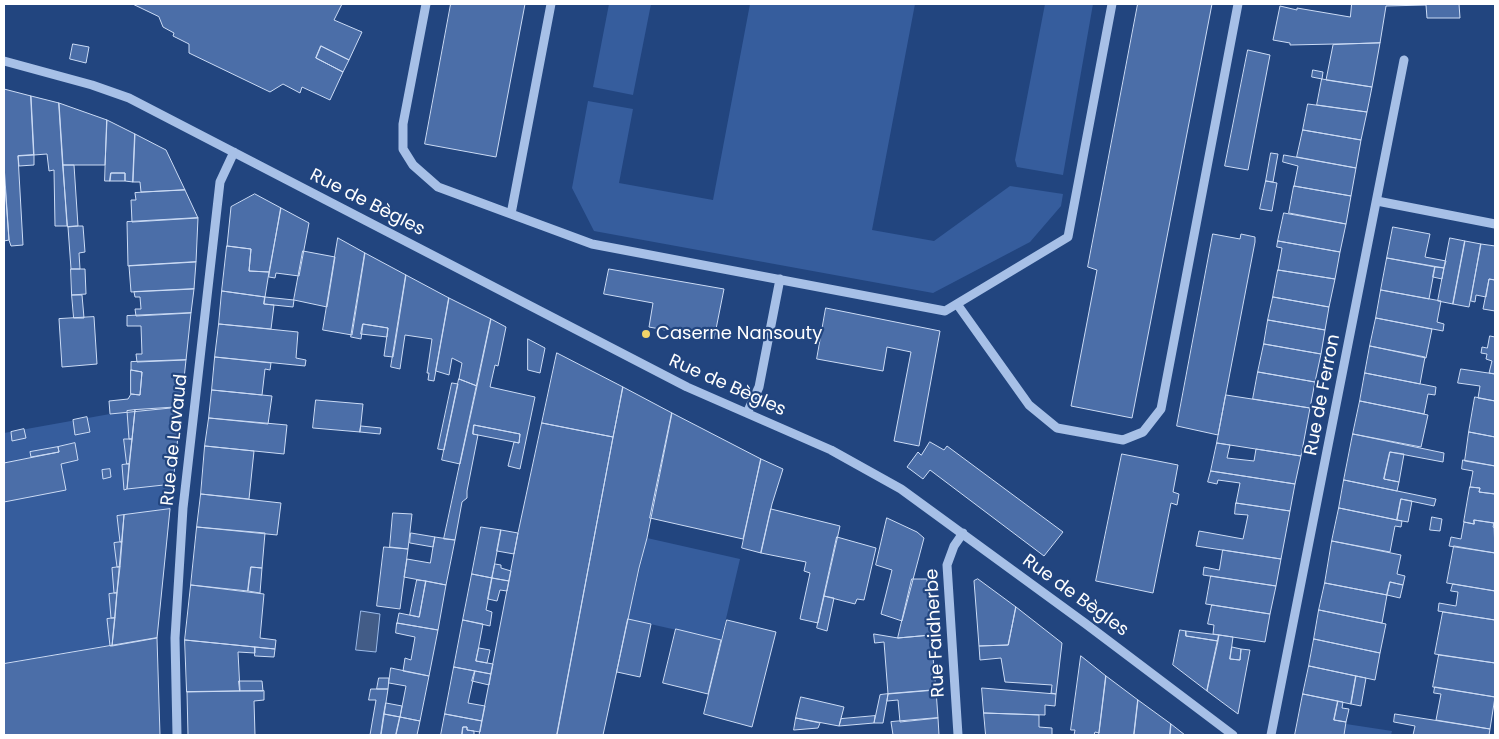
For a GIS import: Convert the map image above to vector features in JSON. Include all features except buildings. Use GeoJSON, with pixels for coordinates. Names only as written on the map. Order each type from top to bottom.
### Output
{"type":"FeatureCollection","features":[{"type":"Feature","properties":{"kind":"street"},"geometry":{"type":"LineString","coordinates":[[426,4],[403,124],[402,149],[413,165],[438,187],[592,244],[945,311],[1068,237],[1112,4]]}},
{"type":"Feature","properties":{"kind":"street"},"geometry":{"type":"LineString","coordinates":[[511,214],[551,4]]}},
{"type":"Feature","properties":{"kind":"street"},"geometry":{"type":"LineString","coordinates":[[957,304],[1029,405],[1057,428],[1123,440],[1143,432],[1161,409],[1238,4]]}},
{"type":"Feature","properties":{"kind":"street","name":"Rue de Ferron"},"geometry":{"type":"LineString","coordinates":[[1271,735],[1378,202],[1404,60]]}},
{"type":"Feature","properties":{"kind":"street","name":"Rue de Bègles"},"geometry":{"type":"LineString","coordinates":[[4,61],[92,85],[129,98],[687,387],[831,450],[901,490],[963,533],[1233,735]]}},
{"type":"Feature","properties":{"kind":"street","name":"Rue de Lavaud"},"geometry":{"type":"LineString","coordinates":[[177,735],[175,638],[183,508],[220,182],[234,152]]}},
{"type":"Feature","properties":{"kind":"street"},"geometry":{"type":"LineString","coordinates":[[1378,202],[1495,224]]}},
{"type":"Feature","properties":{"kind":"street"},"geometry":{"type":"LineString","coordinates":[[747,413],[759,387],[780,280]]}},
{"type":"Feature","properties":{"kind":"street","name":"Rue Faidherbe"},"geometry":{"type":"LineString","coordinates":[[958,735],[947,564],[954,546],[963,533]]}},
{"type":"Feature","properties":{"kind":"shaded area"},"geometry":{"type":"Polygon","coordinates":[[[609,4],[651,4],[633,95],[593,87],[609,4]]]}},
{"type":"Feature","properties":{"kind":"shaded area"},"geometry":{"type":"Polygon","coordinates":[[[750,4],[915,4],[872,230],[934,241],[1010,186],[1063,194],[1061,206],[1030,242],[933,293],[594,231],[572,188],[588,101],[633,109],[619,183],[713,200],[750,4]]]}},
{"type":"Feature","properties":{"kind":"shaded area"},"geometry":{"type":"Polygon","coordinates":[[[1045,4],[1093,4],[1063,175],[1017,167],[1015,160],[1045,4]]]}},
{"type":"Feature","properties":{"kind":"shaded area"},"geometry":{"type":"Polygon","coordinates":[[[181,407],[157,638],[4,664],[4,433],[110,414],[181,407]]]}},
{"type":"Feature","properties":{"kind":"shaded area"},"geometry":{"type":"Polygon","coordinates":[[[647,538],[740,559],[721,640],[628,619],[647,538]]]}},
{"type":"Feature","properties":{"kind":"shaded area"},"geometry":{"type":"Polygon","coordinates":[[[361,611],[380,614],[376,652],[356,650],[361,611]]]}},
{"type":"Feature","properties":{"kind":"shaded area"},"geometry":{"type":"Polygon","coordinates":[[[1346,724],[1392,731],[1391,735],[1344,735],[1346,724]]]}},
{"type":"Feature","properties":{"kind":"place","name":"Caserne Nansouty"},"geometry":{"type":"Point","coordinates":[646,334]}}]}
